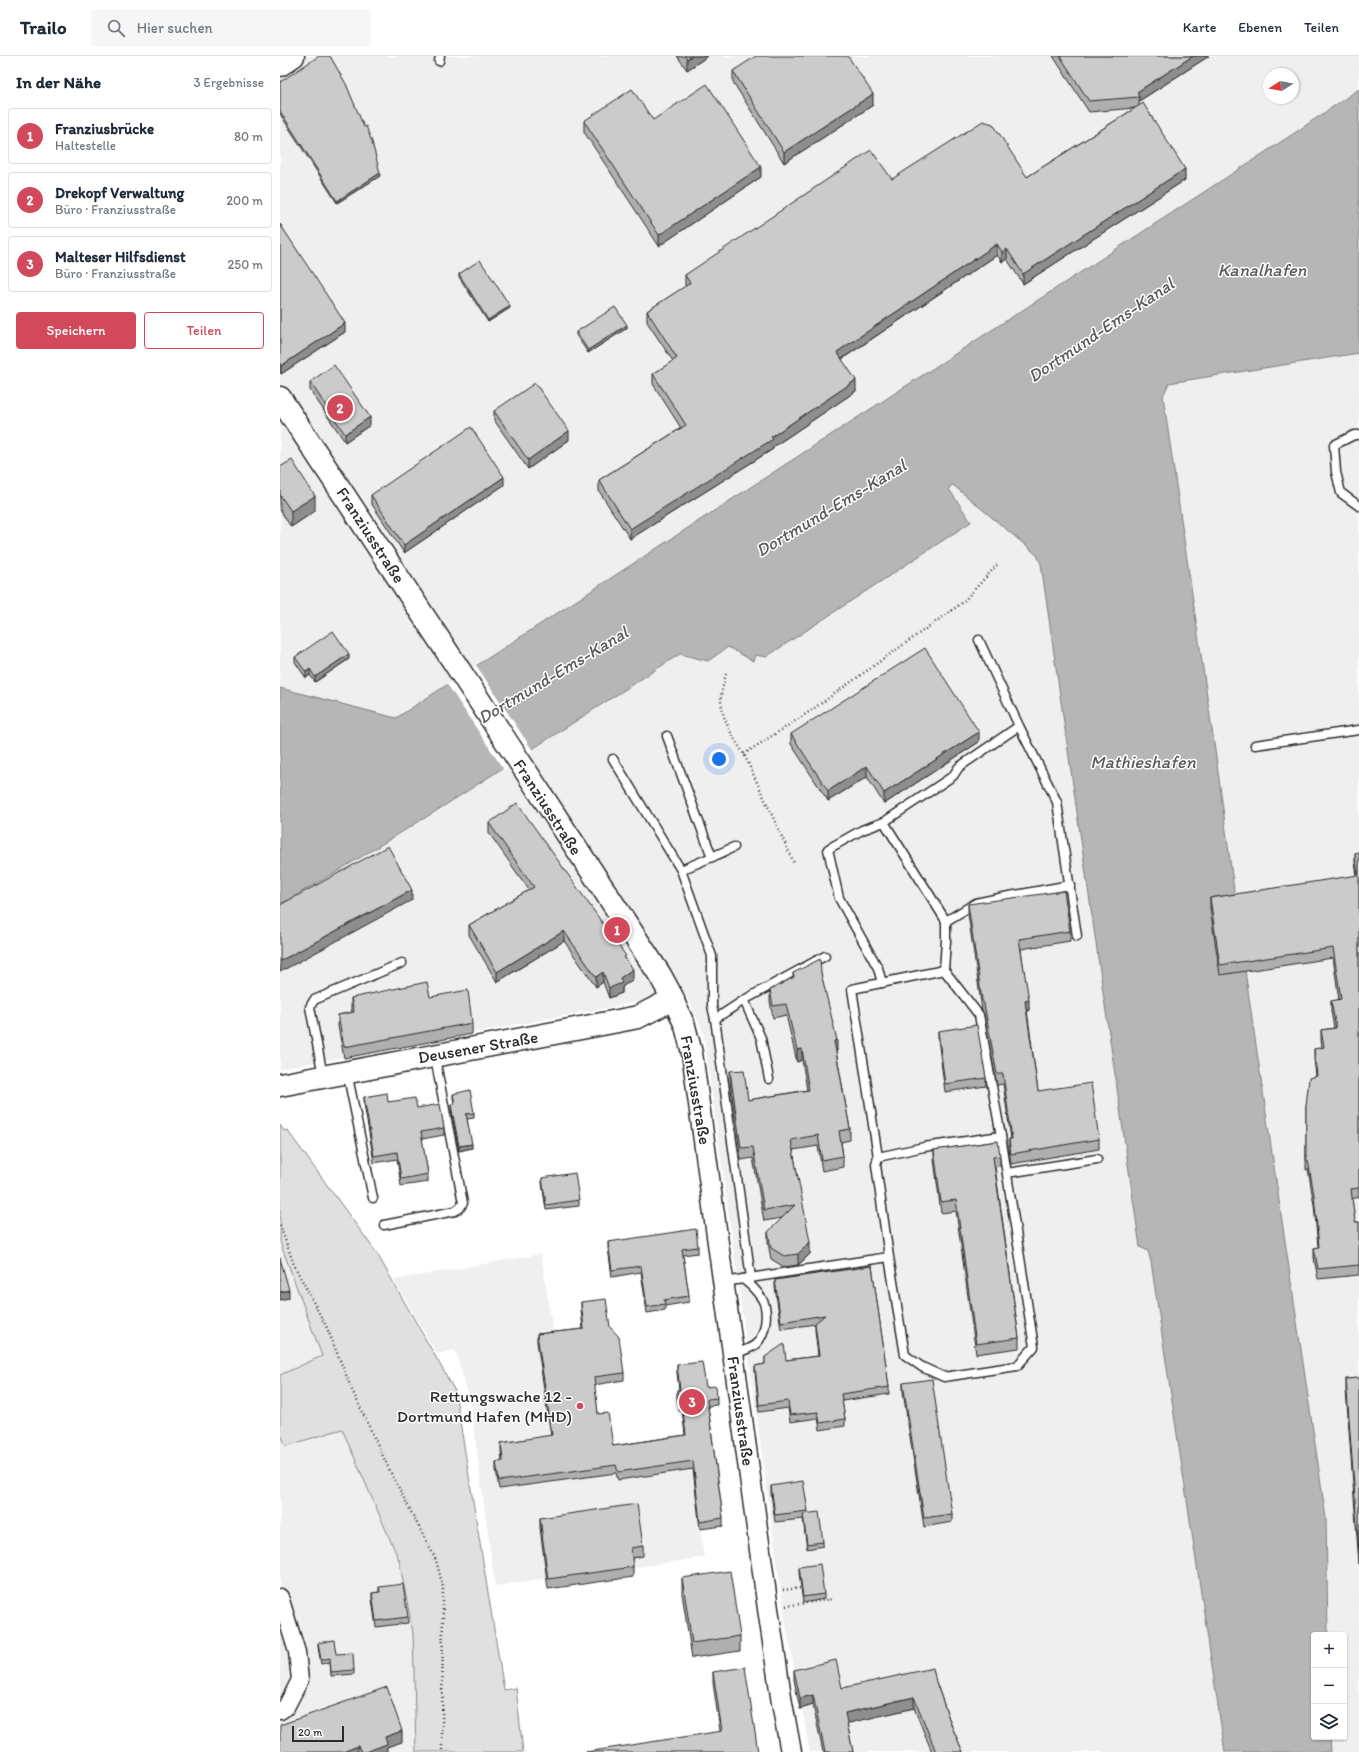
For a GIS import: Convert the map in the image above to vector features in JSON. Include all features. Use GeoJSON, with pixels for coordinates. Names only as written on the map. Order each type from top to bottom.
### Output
{"type":"FeatureCollection","features":[{"type":"Feature","properties":{"kind":"main road"},"geometry":{"type":"LineString","coordinates":[[280,65],[293,56]]}},
{"type":"Feature","properties":{"kind":"main road","name":"Franziusstraße"},"geometry":{"type":"LineString","coordinates":[[280,398],[660,975],[673,999]]}},
{"type":"Feature","properties":{"kind":"main road","name":"Deusener Straße"},"geometry":{"type":"LineString","coordinates":[[280,1085],[638,1017],[673,999]]}},
{"type":"Feature","properties":{"kind":"street","name":"Franziusstraße"},"geometry":{"type":"LineString","coordinates":[[673,999],[684,1026],[692,1053],[775,1655],[791,1752]]}},
{"type":"Feature","properties":{"kind":"street"},"geometry":{"type":"LineString","coordinates":[[280,1597],[297,1652],[300,1680],[286,1707],[280,1712]]}},
{"type":"Feature","properties":{"kind":"lane"},"geometry":{"type":"LineString","coordinates":[[1359,435],[1354,435],[1334,445],[1336,472],[1341,493],[1359,506]]}},
{"type":"Feature","properties":{"kind":"lane"},"geometry":{"type":"LineString","coordinates":[[979,640],[1019,726],[1057,802],[1077,936]]}},
{"type":"Feature","properties":{"kind":"lane"},"geometry":{"type":"LineString","coordinates":[[882,983],[878,968],[839,898],[828,849],[862,830],[884,822],[953,776],[959,767],[1019,726]]}},
{"type":"Feature","properties":{"kind":"lane"},"geometry":{"type":"LineString","coordinates":[[1254,745],[1359,730]]}},
{"type":"Feature","properties":{"kind":"lane"},"geometry":{"type":"LineString","coordinates":[[667,736],[712,857]]}},
{"type":"Feature","properties":{"kind":"lane"},"geometry":{"type":"LineString","coordinates":[[613,759],[681,870],[712,956],[712,1006],[715,1019],[747,1278],[764,1301],[766,1316],[764,1329],[757,1343],[734,1354]]}},
{"type":"Feature","properties":{"kind":"lane"},"geometry":{"type":"LineString","coordinates":[[884,822],[946,921],[944,970],[979,1015],[1001,1136],[1034,1347],[1017,1366],[944,1377],[922,1367],[905,1355],[889,1257],[876,1165],[878,1157],[852,989],[944,970]]}},
{"type":"Feature","properties":{"kind":"lane"},"geometry":{"type":"LineString","coordinates":[[681,870],[734,847]]}},
{"type":"Feature","properties":{"kind":"lane"},"geometry":{"type":"LineString","coordinates":[[946,921],[976,903],[1004,896],[1070,885]]}},
{"type":"Feature","properties":{"kind":"lane"},"geometry":{"type":"LineString","coordinates":[[715,1019],[744,1000],[825,956]]}},
{"type":"Feature","properties":{"kind":"lane"},"geometry":{"type":"LineString","coordinates":[[323,1076],[310,1007],[314,1000],[402,963]]}},
{"type":"Feature","properties":{"kind":"lane"},"geometry":{"type":"LineString","coordinates":[[744,1000],[761,1038],[769,1079]]}},
{"type":"Feature","properties":{"kind":"lane"},"geometry":{"type":"LineString","coordinates":[[384,1225],[455,1211],[460,1208],[463,1203],[434,1055]]}},
{"type":"Feature","properties":{"kind":"lane"},"geometry":{"type":"LineString","coordinates":[[347,1072],[373,1198]]}},
{"type":"Feature","properties":{"kind":"lane"},"geometry":{"type":"LineString","coordinates":[[878,1157],[1001,1136]]}},
{"type":"Feature","properties":{"kind":"lane"},"geometry":{"type":"LineString","coordinates":[[1007,1174],[1098,1159]]}},
{"type":"Feature","properties":{"kind":"lane"},"geometry":{"type":"LineString","coordinates":[[724,1282],[889,1257]]}},
{"type":"Feature","properties":{"kind":"path"},"geometry":{"type":"LineString","coordinates":[[744,754],[806,714],[962,602],[997,565]]}},
{"type":"Feature","properties":{"kind":"path"},"geometry":{"type":"LineString","coordinates":[[726,674],[721,696],[723,714],[744,754],[794,864]]}},
{"type":"Feature","properties":{"kind":"path"},"geometry":{"type":"LineString","coordinates":[[280,1225],[294,1265],[327,1328],[352,1390],[393,1477],[436,1560],[443,1587],[442,1752]]}},
{"type":"Feature","properties":{"kind":"path"},"geometry":{"type":"LineString","coordinates":[[798,1604],[833,1599]]}},
{"type":"Feature","properties":{"kind":"shaded area"},"geometry":{"type":"Polygon","coordinates":[[[280,56],[1359,56],[1359,1752],[810,1752],[785,1620],[703,1031],[685,993],[280,1069],[280,56]]]}},
{"type":"Feature","properties":{"kind":"shaded area"},"geometry":{"type":"Polygon","coordinates":[[[280,1125],[284,1131],[287,1130],[376,1252],[455,1391],[504,1690],[516,1688],[523,1752],[416,1752],[413,1633],[399,1560],[342,1429],[286,1446],[280,1432],[280,1375],[322,1356],[280,1242],[280,1125]]]}},
{"type":"Feature","properties":{"kind":"shaded area"},"geometry":{"type":"Polygon","coordinates":[[[280,1242],[322,1356],[280,1375],[280,1242]]]}},
{"type":"Feature","properties":{"kind":"shaded area"},"geometry":{"type":"Polygon","coordinates":[[[541,1254],[573,1459],[711,1439],[723,1526],[700,1529],[704,1557],[632,1568],[546,1570],[547,1578],[495,1586],[470,1400],[455,1350],[437,1354],[394,1280],[541,1254]]]}},
{"type":"Feature","properties":{"kind":"shaded area"},"geometry":{"type":"Polygon","coordinates":[[[342,1429],[399,1560],[413,1633],[416,1752],[280,1752],[280,1432],[286,1446],[342,1429]]]}},
{"type":"Feature","properties":{"kind":"water"},"geometry":{"type":"Polygon","coordinates":[[[1359,89],[1359,353],[1169,383],[1163,396],[1216,757],[1244,964],[1326,1518],[1328,1632],[1311,1632],[1311,1740],[1330,1740],[1331,1752],[1225,1752],[1151,1262],[1148,1251],[1140,1247],[1041,564],[1037,555],[953,485],[950,486],[949,489],[971,522],[766,657],[755,655],[753,661],[728,647],[708,661],[680,654],[433,813],[333,874],[280,904],[280,688],[396,718],[1293,134],[1359,89]]]}},
{"type":"Feature","properties":{"kind":"pier"},"geometry":{"type":"Polygon","coordinates":[[[476,665],[533,751],[504,770],[447,684],[476,665]]]}},
{"type":"Feature","properties":{"kind":"building"},"geometry":{"type":"Polygon","coordinates":[[[319,56],[330,56],[346,84],[364,127],[366,126],[380,173],[337,201],[280,111],[280,82],[319,56]]]}},
{"type":"Feature","properties":{"kind":"building"},"geometry":{"type":"Polygon","coordinates":[[[684,56],[692,56],[687,59],[684,56]]]}},
{"type":"Feature","properties":{"kind":"building"},"geometry":{"type":"Polygon","coordinates":[[[756,56],[848,56],[873,94],[784,152],[733,71],[756,56]]]}},
{"type":"Feature","properties":{"kind":"building"},"geometry":{"type":"Polygon","coordinates":[[[1060,56],[1193,56],[1137,92],[1139,97],[1089,101],[1060,56]]]}},
{"type":"Feature","properties":{"kind":"building"},"geometry":{"type":"Polygon","coordinates":[[[707,84],[761,167],[659,235],[584,121],[632,89],[653,120],[707,84]]]}},
{"type":"Feature","properties":{"kind":"building"},"geometry":{"type":"Polygon","coordinates":[[[1143,103],[1185,169],[1023,274],[1007,249],[1002,252],[997,244],[837,352],[856,380],[771,437],[773,439],[630,529],[599,480],[686,425],[653,374],[677,358],[647,311],[690,283],[685,275],[871,150],[892,179],[983,121],[993,124],[1027,177],[1143,103]]]}},
{"type":"Feature","properties":{"kind":"building"},"geometry":{"type":"Polygon","coordinates":[[[280,224],[345,323],[281,366],[280,364],[280,224]]]}},
{"type":"Feature","properties":{"kind":"building"},"geometry":{"type":"Polygon","coordinates":[[[480,260],[510,306],[488,320],[459,274],[480,260]]]}},
{"type":"Feature","properties":{"kind":"building"},"geometry":{"type":"Polygon","coordinates":[[[615,307],[627,325],[588,350],[576,332],[615,307]]]}},
{"type":"Feature","properties":{"kind":"building"},"geometry":{"type":"Polygon","coordinates":[[[334,365],[370,417],[345,434],[310,382],[334,365]]]}},
{"type":"Feature","properties":{"kind":"building"},"geometry":{"type":"Polygon","coordinates":[[[535,383],[569,431],[528,460],[494,411],[535,383]]]}},
{"type":"Feature","properties":{"kind":"building"},"geometry":{"type":"Polygon","coordinates":[[[471,427],[504,477],[404,545],[371,495],[471,427]]]}},
{"type":"Feature","properties":{"kind":"building"},"geometry":{"type":"Polygon","coordinates":[[[292,460],[315,496],[291,511],[280,495],[280,467],[292,460]]]}},
{"type":"Feature","properties":{"kind":"building"},"geometry":{"type":"Polygon","coordinates":[[[333,631],[349,654],[315,677],[310,669],[306,672],[295,657],[333,631]]]}},
{"type":"Feature","properties":{"kind":"building"},"geometry":{"type":"Polygon","coordinates":[[[925,648],[979,732],[884,793],[867,766],[828,791],[791,734],[925,648]]]}},
{"type":"Feature","properties":{"kind":"building"},"geometry":{"type":"Polygon","coordinates":[[[517,803],[626,956],[624,957],[633,969],[620,978],[622,983],[609,988],[603,972],[596,977],[564,931],[497,972],[469,925],[534,887],[489,823],[517,803]]]}},
{"type":"Feature","properties":{"kind":"building"},"geometry":{"type":"Polygon","coordinates":[[[388,846],[412,890],[280,961],[280,905],[388,846]]]}},
{"type":"Feature","properties":{"kind":"building"},"geometry":{"type":"Polygon","coordinates":[[[1359,852],[1359,1188],[1351,1189],[1355,1222],[1359,1222],[1359,1265],[1318,1269],[1314,1248],[1319,1247],[1314,1195],[1308,1160],[1306,1160],[1306,1106],[1309,1078],[1317,1076],[1314,1049],[1324,1047],[1321,1030],[1336,1028],[1331,1001],[1341,999],[1333,948],[1220,965],[1210,898],[1358,875],[1355,853],[1359,852]]]}},
{"type":"Feature","properties":{"kind":"building"},"geometry":{"type":"Polygon","coordinates":[[[1064,891],[1070,931],[1019,939],[1029,1000],[1025,1001],[1038,1091],[1091,1083],[1099,1139],[1011,1154],[1009,1139],[1012,1139],[1003,1074],[997,1074],[982,1000],[968,904],[1064,891]]]}},
{"type":"Feature","properties":{"kind":"building"},"geometry":{"type":"Polygon","coordinates":[[[820,959],[821,973],[837,1040],[834,1041],[850,1129],[839,1131],[843,1156],[822,1160],[818,1135],[791,1140],[810,1242],[798,1254],[784,1256],[771,1248],[768,1232],[795,1205],[764,1210],[753,1147],[741,1148],[730,1071],[744,1070],[748,1100],[809,1090],[802,1049],[797,1050],[786,1004],[773,1006],[770,990],[794,977],[793,973],[820,959]]]}},
{"type":"Feature","properties":{"kind":"building"},"geometry":{"type":"Polygon","coordinates":[[[427,982],[430,997],[468,990],[472,1023],[344,1047],[338,1015],[354,1012],[351,998],[427,982]]]}},
{"type":"Feature","properties":{"kind":"building"},"geometry":{"type":"Polygon","coordinates":[[[977,1025],[986,1078],[945,1084],[938,1031],[977,1025]]]}},
{"type":"Feature","properties":{"kind":"building"},"geometry":{"type":"Polygon","coordinates":[[[470,1090],[474,1113],[466,1114],[472,1144],[459,1146],[451,1105],[455,1104],[453,1094],[470,1090]]]}},
{"type":"Feature","properties":{"kind":"building"},"geometry":{"type":"Polygon","coordinates":[[[387,1093],[388,1102],[415,1098],[417,1108],[440,1104],[444,1128],[421,1132],[428,1174],[401,1179],[397,1152],[374,1156],[364,1097],[387,1093]]]}},
{"type":"Feature","properties":{"kind":"building"},"geometry":{"type":"Polygon","coordinates":[[[998,1141],[1000,1156],[993,1157],[1019,1338],[976,1344],[956,1200],[941,1202],[934,1150],[998,1141]]]}},
{"type":"Feature","properties":{"kind":"building"},"geometry":{"type":"Polygon","coordinates":[[[575,1173],[579,1200],[546,1205],[542,1178],[575,1173]]]}},
{"type":"Feature","properties":{"kind":"building"},"geometry":{"type":"Polygon","coordinates":[[[696,1229],[698,1247],[682,1249],[689,1296],[664,1300],[665,1304],[647,1307],[641,1266],[612,1270],[608,1242],[696,1229]]]}},
{"type":"Feature","properties":{"kind":"building"},"geometry":{"type":"Polygon","coordinates":[[[280,1258],[289,1290],[280,1292],[280,1258]]]}},
{"type":"Feature","properties":{"kind":"building"},"geometry":{"type":"Polygon","coordinates":[[[872,1266],[889,1387],[841,1394],[845,1419],[820,1423],[818,1412],[790,1415],[788,1401],[759,1405],[755,1366],[765,1364],[765,1357],[784,1344],[786,1360],[819,1356],[815,1323],[825,1315],[781,1322],[775,1280],[872,1266]]]}},
{"type":"Feature","properties":{"kind":"building"},"geometry":{"type":"Polygon","coordinates":[[[606,1299],[610,1327],[619,1337],[624,1373],[594,1377],[598,1414],[608,1413],[613,1446],[686,1435],[682,1403],[679,1403],[677,1390],[680,1390],[677,1365],[702,1362],[706,1387],[716,1386],[717,1398],[707,1400],[723,1518],[700,1522],[693,1461],[618,1472],[616,1465],[499,1481],[496,1462],[503,1461],[501,1443],[552,1435],[537,1334],[584,1329],[581,1302],[606,1299]]]}},
{"type":"Feature","properties":{"kind":"building"},"geometry":{"type":"Polygon","coordinates":[[[1359,1378],[1359,1553],[1346,1379],[1359,1378]]]}},
{"type":"Feature","properties":{"kind":"building"},"geometry":{"type":"Polygon","coordinates":[[[932,1379],[952,1514],[924,1518],[903,1383],[932,1379]]]}},
{"type":"Feature","properties":{"kind":"building"},"geometry":{"type":"Polygon","coordinates":[[[803,1481],[808,1511],[775,1515],[771,1486],[803,1481]]]}},
{"type":"Feature","properties":{"kind":"building"},"geometry":{"type":"Polygon","coordinates":[[[637,1504],[643,1546],[631,1548],[633,1567],[548,1579],[540,1518],[637,1504]]]}},
{"type":"Feature","properties":{"kind":"building"},"geometry":{"type":"Polygon","coordinates":[[[819,1512],[823,1542],[807,1544],[803,1514],[819,1512]]]}},
{"type":"Feature","properties":{"kind":"building"},"geometry":{"type":"Polygon","coordinates":[[[820,1564],[824,1594],[803,1597],[799,1567],[820,1564]]]}},
{"type":"Feature","properties":{"kind":"building"},"geometry":{"type":"Polygon","coordinates":[[[730,1571],[740,1636],[692,1643],[682,1578],[730,1571]]]}},
{"type":"Feature","properties":{"kind":"building"},"geometry":{"type":"Polygon","coordinates":[[[403,1584],[408,1617],[376,1621],[372,1593],[380,1592],[379,1587],[403,1584]]]}},
{"type":"Feature","properties":{"kind":"building"},"geometry":{"type":"Polygon","coordinates":[[[334,1640],[336,1654],[353,1653],[354,1670],[331,1672],[330,1658],[321,1660],[318,1643],[334,1640]]]}},
{"type":"Feature","properties":{"kind":"building"},"geometry":{"type":"Polygon","coordinates":[[[836,1660],[842,1688],[933,1668],[936,1682],[952,1727],[963,1752],[936,1752],[914,1697],[845,1713],[853,1752],[825,1752],[813,1695],[800,1698],[794,1670],[836,1660]]]}},
{"type":"Feature","properties":{"kind":"building"},"geometry":{"type":"Polygon","coordinates":[[[745,1667],[758,1752],[586,1752],[722,1731],[713,1672],[745,1667]]]}},
{"type":"Feature","properties":{"kind":"building"},"geometry":{"type":"Polygon","coordinates":[[[387,1687],[402,1731],[385,1737],[387,1744],[365,1752],[361,1752],[358,1746],[343,1752],[280,1752],[280,1725],[387,1687]]]}},
{"type":"Feature","properties":{"kind":"place","name":"Drekopf Verwaltung"},"geometry":{"type":"Point","coordinates":[340,408]}},
{"type":"Feature","properties":{"kind":"place","name":"Franziusbrücke"},"geometry":{"type":"Point","coordinates":[617,930]}},
{"type":"Feature","properties":{"kind":"place","name":"Malteser Hilfsdienst"},"geometry":{"type":"Point","coordinates":[692,1402]}},
{"type":"Feature","properties":{"kind":"place","name":"Rettungswache 12 - Dortmund Hafen (MHD)"},"geometry":{"type":"Point","coordinates":[580,1406]}},
{"type":"Feature","properties":{"kind":"water label","name":"Kanalhafen"},"geometry":{"type":"Point","coordinates":[1262,270]}},
{"type":"Feature","properties":{"kind":"water label","name":"Dortmund-Ems-Kanal"},"geometry":{"type":"Point","coordinates":[1101,330]}},
{"type":"Feature","properties":{"kind":"water label","name":"Dortmund-Ems-Kanal"},"geometry":{"type":"Point","coordinates":[831,508]}},
{"type":"Feature","properties":{"kind":"water label","name":"Dortmund-Ems-Kanal"},"geometry":{"type":"Point","coordinates":[553,675]}},
{"type":"Feature","properties":{"kind":"water label","name":"Mathieshafen"},"geometry":{"type":"Point","coordinates":[1143,762]}}]}
